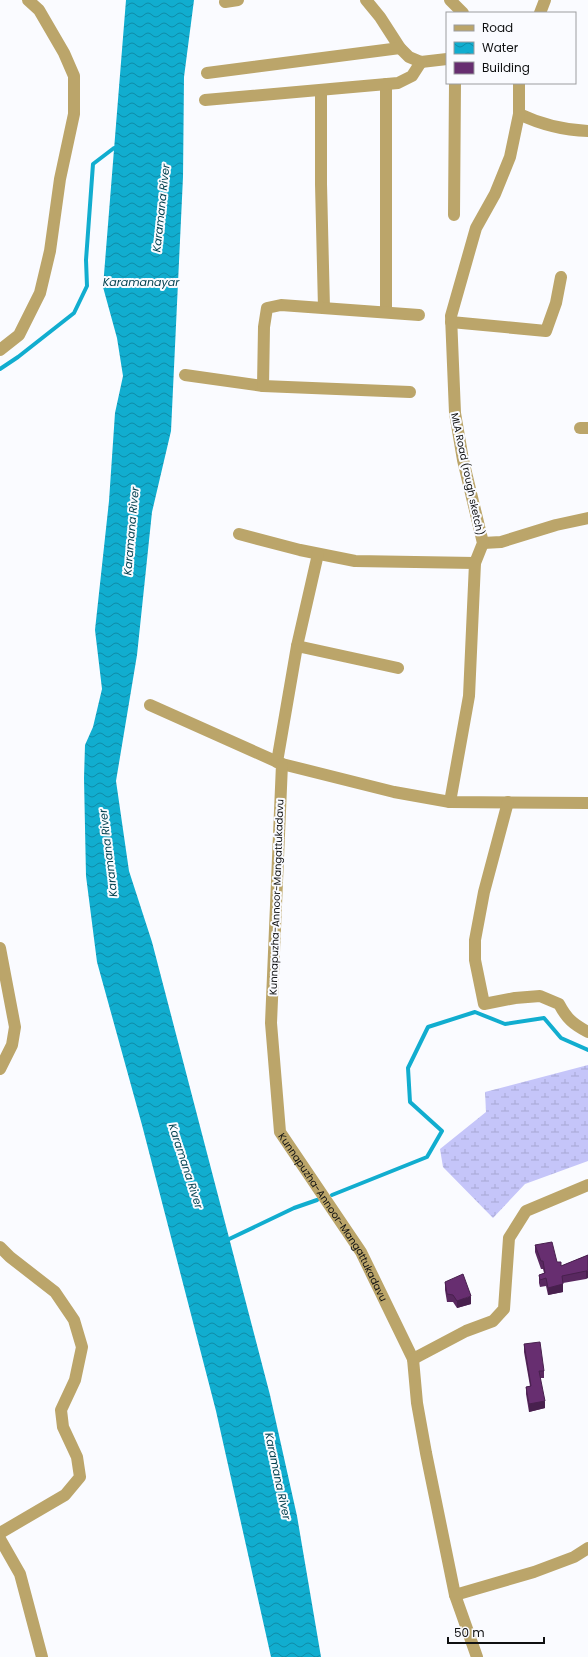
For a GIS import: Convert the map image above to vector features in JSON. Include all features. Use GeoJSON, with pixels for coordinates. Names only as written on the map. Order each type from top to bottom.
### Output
{"type":"FeatureCollection","features":[{"type":"Feature","properties":{"kind":"street"},"geometry":{"type":"LineString","coordinates":[[0,350],[19,334],[40,293],[50,251],[60,180],[74,114],[74,76],[64,53],[39,10],[28,0]]}},
{"type":"Feature","properties":{"kind":"street"},"geometry":{"type":"LineString","coordinates":[[225,2],[238,0]]}},
{"type":"Feature","properties":{"kind":"street"},"geometry":{"type":"LineString","coordinates":[[366,0],[380,17],[400,48],[409,57],[421,62],[446,59]]}},
{"type":"Feature","properties":{"kind":"street"},"geometry":{"type":"LineString","coordinates":[[450,0],[462,12]]}},
{"type":"Feature","properties":{"kind":"street"},"geometry":{"type":"LineString","coordinates":[[540,12],[545,0]]}},
{"type":"Feature","properties":{"kind":"street"},"geometry":{"type":"LineString","coordinates":[[207,73],[400,48]]}},
{"type":"Feature","properties":{"kind":"street"},"geometry":{"type":"LineString","coordinates":[[205,100],[398,83],[412,76],[421,62]]}},
{"type":"Feature","properties":{"kind":"street"},"geometry":{"type":"LineString","coordinates":[[386,84],[386,312]]}},
{"type":"Feature","properties":{"kind":"street"},"geometry":{"type":"LineString","coordinates":[[454,215],[455,84]]}},
{"type":"Feature","properties":{"kind":"street","name":"MLA Road (rough sketch)"},"geometry":{"type":"LineString","coordinates":[[450,802],[469,696],[475,563],[483,543],[463,460],[455,413],[451,316],[476,228],[495,194],[510,157],[519,114],[519,84]]}},
{"type":"Feature","properties":{"kind":"street"},"geometry":{"type":"LineString","coordinates":[[321,90],[321,184],[324,308]]}},
{"type":"Feature","properties":{"kind":"street"},"geometry":{"type":"LineString","coordinates":[[519,114],[553,127],[588,131]]}},
{"type":"Feature","properties":{"kind":"street"},"geometry":{"type":"LineString","coordinates":[[451,322],[546,331],[556,303],[561,277]]}},
{"type":"Feature","properties":{"kind":"street"},"geometry":{"type":"LineString","coordinates":[[263,386],[264,327],[267,308],[281,305],[419,315]]}},
{"type":"Feature","properties":{"kind":"street"},"geometry":{"type":"LineString","coordinates":[[185,375],[263,386],[410,392]]}},
{"type":"Feature","properties":{"kind":"street"},"geometry":{"type":"LineString","coordinates":[[483,543],[501,542],[556,525],[588,518]]}},
{"type":"Feature","properties":{"kind":"street"},"geometry":{"type":"LineString","coordinates":[[239,534],[318,554],[355,561],[475,563]]}},
{"type":"Feature","properties":{"kind":"street","name":"Kunnapuzha-Annoor-Mangattukadavu"},"geometry":{"type":"LineString","coordinates":[[318,554],[297,646],[279,763],[272,1023],[280,1132],[361,1252],[413,1359],[417,1403],[455,1595],[477,1657]]}},
{"type":"Feature","properties":{"kind":"street"},"geometry":{"type":"LineString","coordinates":[[297,646],[398,668]]}},
{"type":"Feature","properties":{"kind":"street"},"geometry":{"type":"LineString","coordinates":[[150,705],[279,763],[394,792],[450,802],[588,803]]}},
{"type":"Feature","properties":{"kind":"street"},"geometry":{"type":"LineString","coordinates":[[508,802],[484,892],[475,940],[475,960],[484,1004],[515,998],[540,996],[560,1004],[566,1017],[576,1026],[588,1032]]}},
{"type":"Feature","properties":{"kind":"street"},"geometry":{"type":"LineString","coordinates":[[0,948],[16,1027],[12,1045],[0,1069]]}},
{"type":"Feature","properties":{"kind":"street"},"geometry":{"type":"LineString","coordinates":[[413,1359],[466,1331],[493,1321],[504,1309],[509,1238],[526,1211],[588,1185]]}},
{"type":"Feature","properties":{"kind":"street"},"geometry":{"type":"LineString","coordinates":[[0,1246],[10,1257],[55,1292],[74,1320],[82,1347],[75,1380],[61,1410],[63,1427],[77,1457],[80,1477],[65,1495],[0,1533]]}},
{"type":"Feature","properties":{"kind":"street"},"geometry":{"type":"LineString","coordinates":[[0,1539],[20,1574],[42,1657]]}},
{"type":"Feature","properties":{"kind":"street"},"geometry":{"type":"LineString","coordinates":[[455,1595],[534,1572],[574,1557],[588,1548]]}},
{"type":"Feature","properties":{"kind":"green space"},"geometry":{"type":"Polygon","coordinates":[[[588,1065],[588,1161],[525,1184],[493,1218],[443,1167],[440,1149],[486,1112],[485,1092],[588,1065]]]}},
{"type":"Feature","properties":{"kind":"water","name":"Karamanayar"},"geometry":{"type":"Polygon","coordinates":[[[126,0],[194,0],[184,77],[183,177],[171,431],[152,512],[137,655],[116,781],[129,871],[152,942],[270,1395],[297,1516],[321,1657],[271,1657],[216,1411],[142,1125],[97,962],[86,876],[84,778],[85,745],[93,727],[102,689],[95,630],[109,501],[115,413],[123,376],[117,338],[103,287],[126,0]]]}},
{"type":"Feature","properties":{"kind":"building"},"geometry":{"type":"Polygon","coordinates":[[[552,1242],[557,1262],[561,1262],[561,1266],[588,1255],[588,1270],[562,1276],[563,1284],[548,1288],[546,1278],[540,1280],[539,1275],[545,1273],[543,1261],[541,1261],[535,1245],[552,1242]]]}},
{"type":"Feature","properties":{"kind":"building"},"geometry":{"type":"Polygon","coordinates":[[[463,1274],[471,1296],[457,1301],[453,1295],[447,1294],[445,1282],[463,1274]]]}},
{"type":"Feature","properties":{"kind":"building"},"geometry":{"type":"Polygon","coordinates":[[[540,1342],[544,1371],[539,1371],[545,1401],[529,1404],[526,1387],[531,1386],[524,1344],[540,1342]]]}},
{"type":"Feature","properties":{"kind":"waterway"},"geometry":{"type":"LineString","coordinates":[[0,369],[18,357],[74,313],[87,286],[86,260],[93,164],[114,148],[118,148]]}},
{"type":"Feature","properties":{"kind":"waterway"},"geometry":{"type":"LineString","coordinates":[[332,1195],[427,1157],[442,1131],[410,1102],[408,1068],[428,1027],[475,1012],[505,1024],[544,1018],[561,1038],[588,1050]]}},
{"type":"Feature","properties":{"kind":"waterway"},"geometry":{"type":"LineString","coordinates":[[225,1241],[294,1208],[317,1200]]}},
{"type":"Feature","properties":{"kind":"water label","name":"Karamana River"},"geometry":{"type":"Point","coordinates":[161,208]}},
{"type":"Feature","properties":{"kind":"water label","name":"Karamana River"},"geometry":{"type":"Point","coordinates":[131,531]}},
{"type":"Feature","properties":{"kind":"water label","name":"Karamana River"},"geometry":{"type":"Point","coordinates":[108,853]}},
{"type":"Feature","properties":{"kind":"water label","name":"Karamana River"},"geometry":{"type":"Point","coordinates":[186,1166]}},
{"type":"Feature","properties":{"kind":"water label","name":"Karamana River"},"geometry":{"type":"Point","coordinates":[278,1476]}}]}
